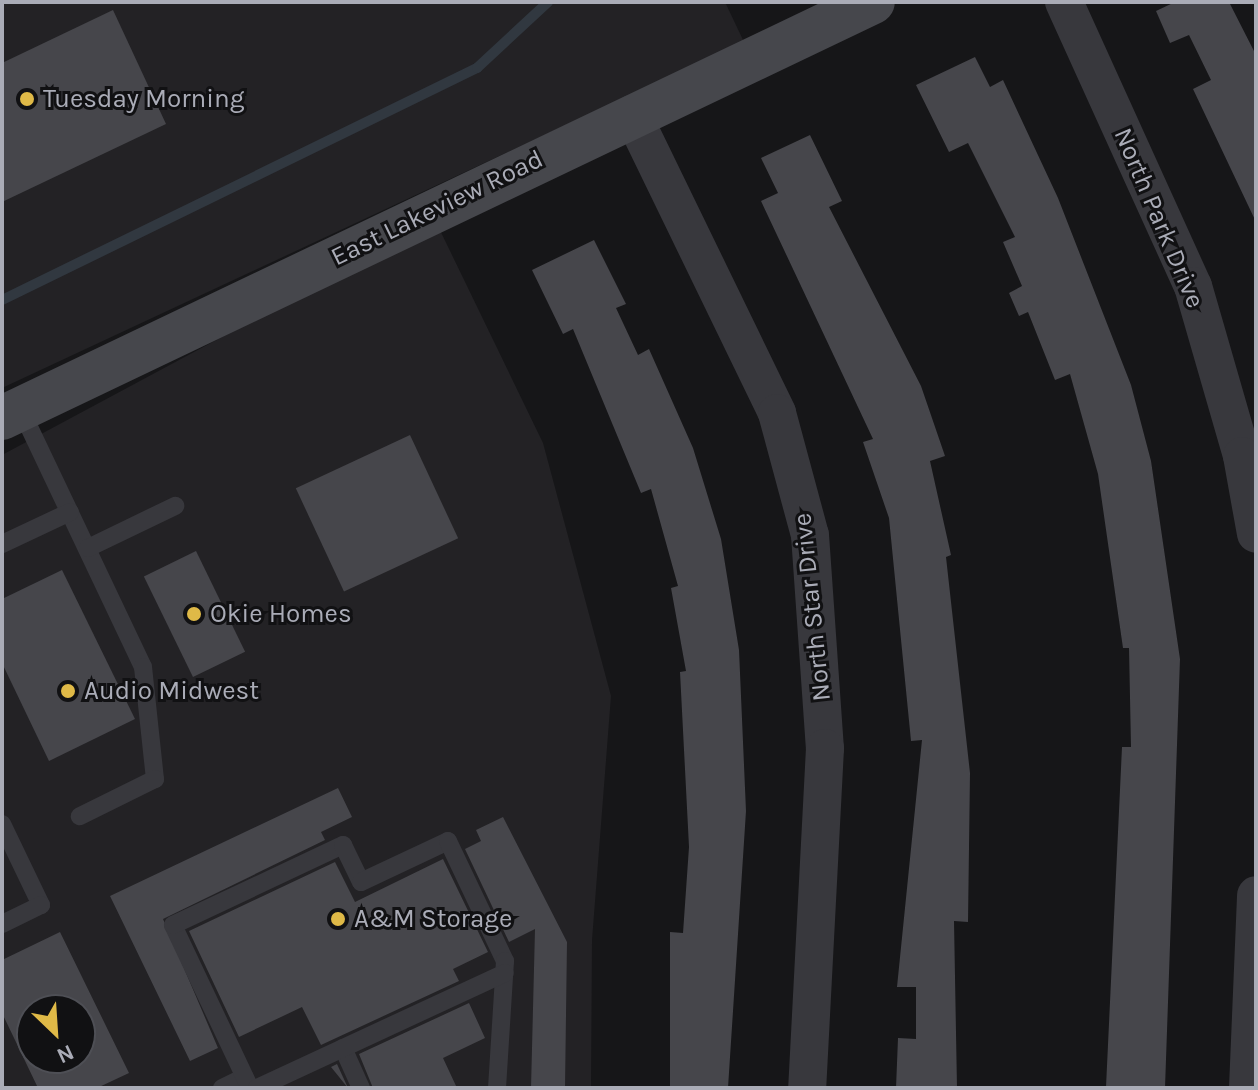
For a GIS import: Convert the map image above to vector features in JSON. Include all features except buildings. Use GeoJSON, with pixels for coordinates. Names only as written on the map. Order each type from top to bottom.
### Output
{"type":"FeatureCollection","features":[{"type":"Feature","properties":{"kind":"main road","name":"East Lakeview Road"},"geometry":{"type":"LineString","coordinates":[[12,414],[632,114],[873,2]]}},
{"type":"Feature","properties":{"kind":"street","name":"North Park Drive"},"geometry":{"type":"LineString","coordinates":[[1064,2],[1193,286],[1242,456],[1256,534]]}},
{"type":"Feature","properties":{"kind":"street","name":"North Star Drive"},"geometry":{"type":"LineString","coordinates":[[632,114],[777,413],[810,535],[825,748],[807,1088]]}},
{"type":"Feature","properties":{"kind":"street"},"geometry":{"type":"LineString","coordinates":[[1248,1088],[1256,895]]}},
{"type":"Feature","properties":{"kind":"lane"},"geometry":{"type":"LineString","coordinates":[[12,414],[70,512],[143,667],[155,779],[80,816]]}},
{"type":"Feature","properties":{"kind":"lane"},"geometry":{"type":"LineString","coordinates":[[88,548],[175,506]]}},
{"type":"Feature","properties":{"kind":"lane"},"geometry":{"type":"LineString","coordinates":[[2,544],[70,512]]}},
{"type":"Feature","properties":{"kind":"lane"},"geometry":{"type":"LineString","coordinates":[[2,824],[41,905],[2,924]]}},
{"type":"Feature","properties":{"kind":"lane"},"geometry":{"type":"LineString","coordinates":[[251,1084],[173,925],[343,845],[361,882],[448,841],[505,973],[497,1088]]}},
{"type":"Feature","properties":{"kind":"lane"},"geometry":{"type":"LineString","coordinates":[[222,1088],[251,1084],[343,1048],[505,973]]}},
{"type":"Feature","properties":{"kind":"lane"},"geometry":{"type":"LineString","coordinates":[[343,1048],[361,1088]]}},
{"type":"Feature","properties":{"kind":"shaded area"},"geometry":{"type":"Polygon","coordinates":[[[2,2],[725,2],[744,42],[2,388],[2,2]]]}},
{"type":"Feature","properties":{"kind":"shaded area"},"geometry":{"type":"Polygon","coordinates":[[[436,222],[543,443],[611,696],[592,940],[591,1088],[2,1088],[2,455],[436,222]]]}},
{"type":"Feature","properties":{"kind":"waterway"},"geometry":{"type":"LineString","coordinates":[[2,300],[477,68],[548,2]]}},
{"type":"Feature","properties":{"kind":"place","name":"Tuesday Morning"},"geometry":{"type":"Point","coordinates":[27,99]}},
{"type":"Feature","properties":{"kind":"place","name":"Okie Homes"},"geometry":{"type":"Point","coordinates":[194,614]}},
{"type":"Feature","properties":{"kind":"place","name":"Audio Midwest"},"geometry":{"type":"Point","coordinates":[68,691]}},
{"type":"Feature","properties":{"kind":"place","name":"A&M Storage"},"geometry":{"type":"Point","coordinates":[338,919]}}]}
